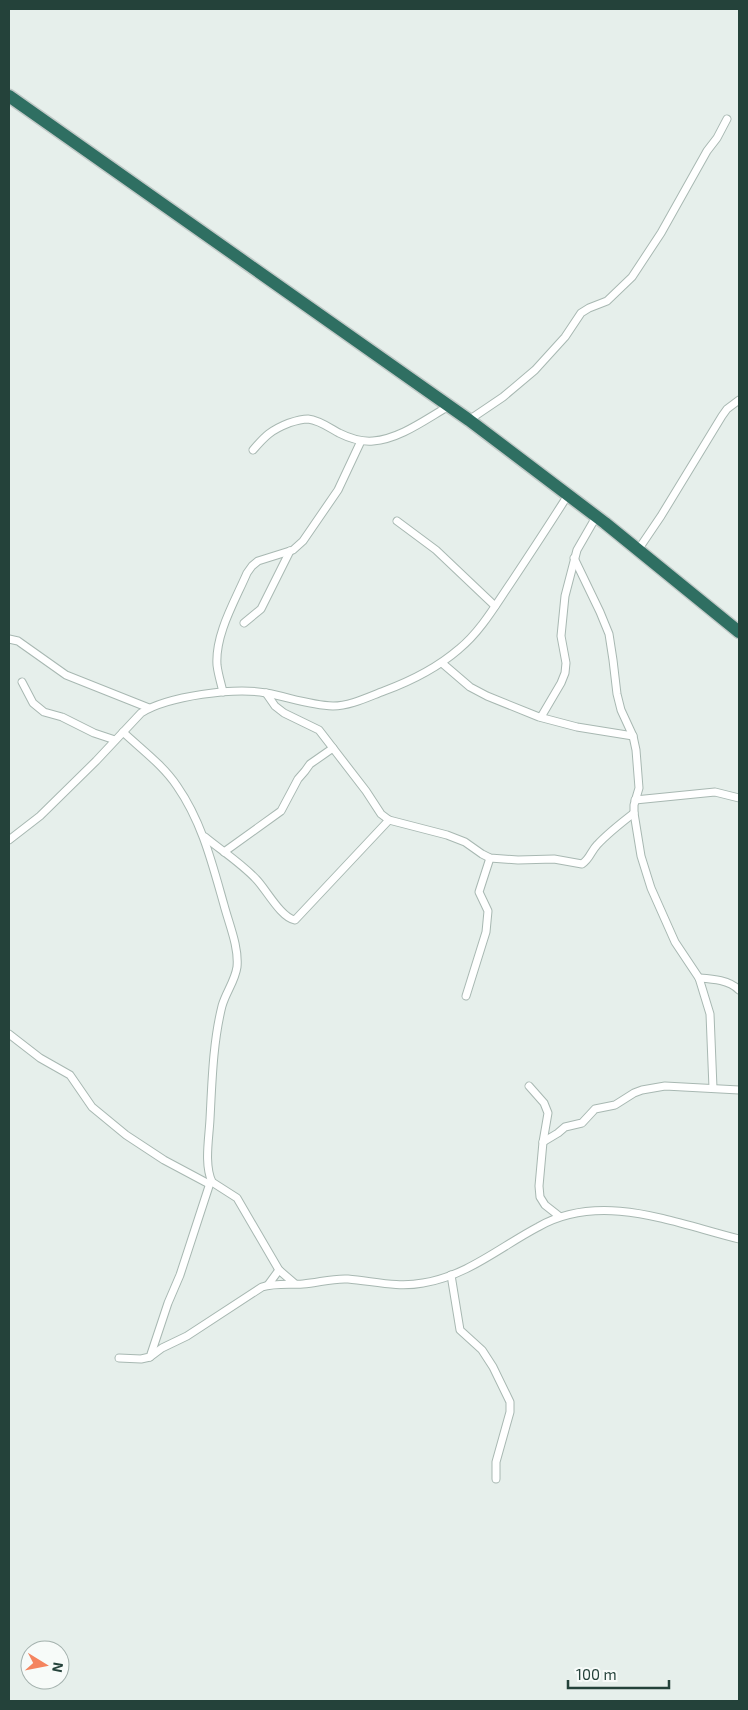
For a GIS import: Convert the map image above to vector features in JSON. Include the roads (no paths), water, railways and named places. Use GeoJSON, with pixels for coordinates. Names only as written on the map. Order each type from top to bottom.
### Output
{"type":"FeatureCollection","features":[{"type":"Feature","properties":{"kind":"highway"},"geometry":{"type":"LineString","coordinates":[[9,96],[449,405],[568,495],[739,632]]}},
{"type":"Feature","properties":{"kind":"street"},"geometry":{"type":"LineString","coordinates":[[469,420],[503,397],[535,370],[565,337],[580,314],[589,308],[607,301],[632,277],[661,233],[706,151],[717,138],[727,119]]}},
{"type":"Feature","properties":{"kind":"street"},"geometry":{"type":"LineString","coordinates":[[638,550],[722,416],[727,409],[739,400]]}},
{"type":"Feature","properties":{"kind":"street"},"geometry":{"type":"LineString","coordinates":[[253,450],[275,428],[301,420],[314,420],[341,434],[361,441],[390,438],[449,405]]}},
{"type":"Feature","properties":{"kind":"street"},"geometry":{"type":"LineString","coordinates":[[222,692],[217,665],[218,650],[222,632],[247,573],[258,561],[298,547],[338,490],[361,441]]}},
{"type":"Feature","properties":{"kind":"street"},"geometry":{"type":"LineString","coordinates":[[9,840],[40,816],[141,713],[150,708],[196,696],[222,692],[250,691],[335,706],[359,701],[397,686],[442,663],[461,648],[495,606],[568,495]]}},
{"type":"Feature","properties":{"kind":"street"},"geometry":{"type":"LineString","coordinates":[[541,717],[565,673],[566,663],[561,636],[565,596],[577,550],[596,517]]}},
{"type":"Feature","properties":{"kind":"street"},"geometry":{"type":"LineString","coordinates":[[397,521],[436,550],[495,606]]}},
{"type":"Feature","properties":{"kind":"street"},"geometry":{"type":"LineString","coordinates":[[244,623],[261,609],[290,551]]}},
{"type":"Feature","properties":{"kind":"street"},"geometry":{"type":"LineString","coordinates":[[574,558],[609,634],[617,694],[621,710],[633,736],[639,784],[634,812],[641,856],[651,888],[675,942],[699,978],[708,1002],[713,1088]]}},
{"type":"Feature","properties":{"kind":"street"},"geometry":{"type":"LineString","coordinates":[[9,638],[18,641],[66,675],[150,708]]}},
{"type":"Feature","properties":{"kind":"street"},"geometry":{"type":"LineString","coordinates":[[442,663],[470,687],[487,696],[541,717],[577,727],[633,736]]}},
{"type":"Feature","properties":{"kind":"street"},"geometry":{"type":"LineString","coordinates":[[22,682],[34,703],[44,712],[62,717],[94,733],[115,740]]}},
{"type":"Feature","properties":{"kind":"street"},"geometry":{"type":"LineString","coordinates":[[266,693],[275,706],[284,713],[319,730],[366,791],[381,814],[389,820],[447,835],[464,842],[490,858],[518,860],[554,858],[582,864],[588,859],[596,845],[634,812]]}},
{"type":"Feature","properties":{"kind":"street"},"geometry":{"type":"LineString","coordinates":[[123,732],[176,785],[204,837],[233,936],[237,958],[235,976],[221,1008],[213,1058],[208,1150],[210,1182],[180,1275],[150,1357]]}},
{"type":"Feature","properties":{"kind":"street"},"geometry":{"type":"LineString","coordinates":[[224,852],[281,811],[298,779],[310,764],[332,748]]}},
{"type":"Feature","properties":{"kind":"street"},"geometry":{"type":"LineString","coordinates":[[635,800],[715,792],[739,798]]}},
{"type":"Feature","properties":{"kind":"street"},"geometry":{"type":"LineString","coordinates":[[204,837],[250,873],[290,920],[295,920],[389,820]]}},
{"type":"Feature","properties":{"kind":"street"},"geometry":{"type":"LineString","coordinates":[[466,996],[488,921],[488,911],[479,892],[490,858]]}},
{"type":"Feature","properties":{"kind":"street"},"geometry":{"type":"LineString","coordinates":[[699,978],[732,984],[739,990]]}},
{"type":"Feature","properties":{"kind":"street"},"geometry":{"type":"LineString","coordinates":[[9,1034],[40,1058],[74,1078],[92,1107],[126,1134],[164,1160],[210,1182],[237,1198],[279,1270],[295,1284]]}},
{"type":"Feature","properties":{"kind":"street"},"geometry":{"type":"LineString","coordinates":[[529,1086],[547,1108],[548,1113],[543,1142],[539,1186],[540,1197],[545,1205],[559,1216]]}},
{"type":"Feature","properties":{"kind":"street"},"geometry":{"type":"LineString","coordinates":[[543,1142],[565,1127],[582,1123],[595,1110],[615,1105],[642,1090],[665,1086],[739,1090]]}},
{"type":"Feature","properties":{"kind":"street"},"geometry":{"type":"LineString","coordinates":[[119,1358],[140,1359],[150,1357],[234,1306],[247,1296],[268,1285],[349,1279],[403,1285],[423,1283],[467,1269],[559,1216],[593,1210],[623,1211],[739,1239]]}},
{"type":"Feature","properties":{"kind":"street"},"geometry":{"type":"LineString","coordinates":[[268,1285],[279,1270]]}},
{"type":"Feature","properties":{"kind":"street"},"geometry":{"type":"LineString","coordinates":[[451,1275],[460,1330],[482,1350],[493,1367],[510,1402],[510,1412],[496,1462],[496,1479]]}}]}
